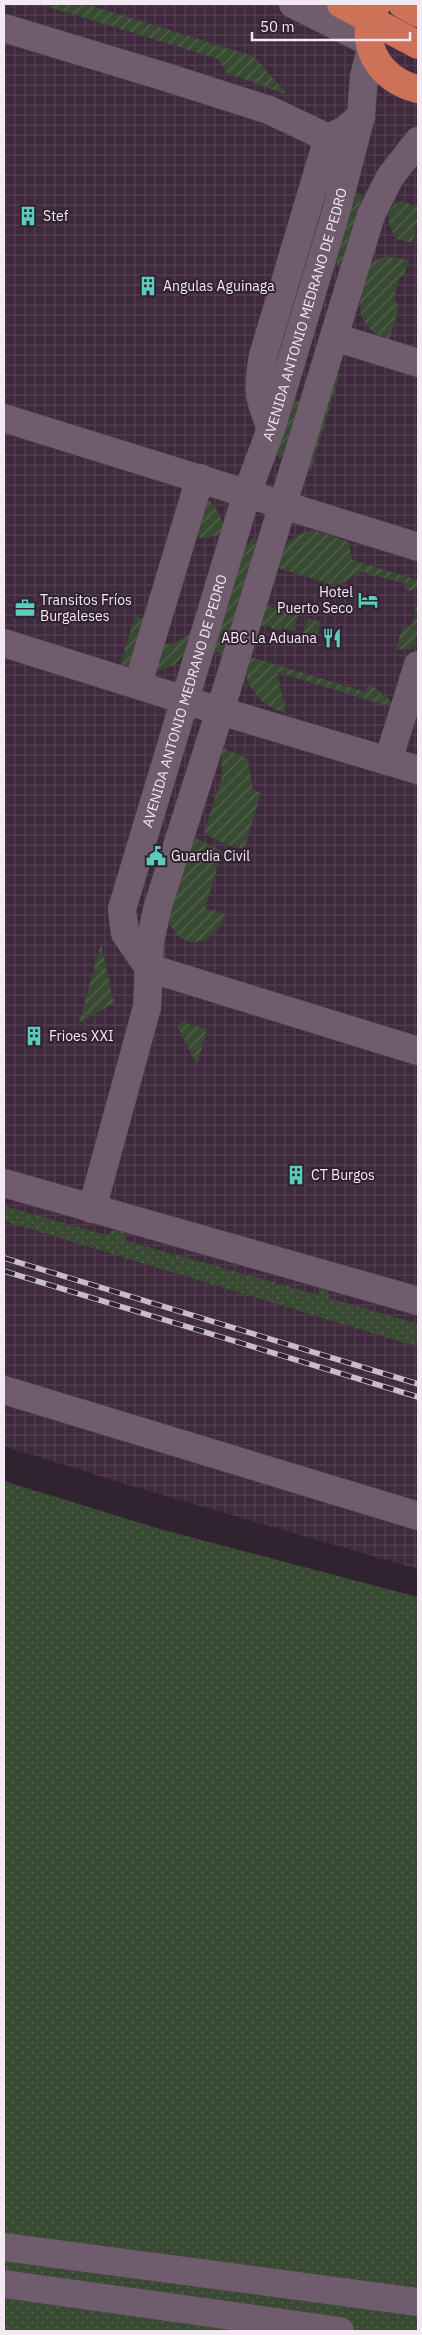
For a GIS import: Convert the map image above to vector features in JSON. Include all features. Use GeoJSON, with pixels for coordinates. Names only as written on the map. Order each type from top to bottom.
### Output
{"type":"FeatureCollection","features":[{"type":"Feature","properties":{"kind":"highway"},"geometry":{"type":"LineString","coordinates":[[341,4],[372,28],[418,44]]}},
{"type":"Feature","properties":{"kind":"highway"},"geometry":{"type":"LineString","coordinates":[[402,4],[418,13]]}},
{"type":"Feature","properties":{"kind":"highway"},"geometry":{"type":"LineString","coordinates":[[372,28],[381,69],[394,81],[418,89]]}},
{"type":"Feature","properties":{"kind":"street"},"geometry":{"type":"LineString","coordinates":[[293,4],[372,28]]}},
{"type":"Feature","properties":{"kind":"street"},"geometry":{"type":"LineString","coordinates":[[4,28],[269,110],[328,138]]}},
{"type":"Feature","properties":{"kind":"street","name":"AVENIDA ANTONIO MEDRANO DE PEDRO"},"geometry":{"type":"LineString","coordinates":[[149,968],[125,933],[122,909],[247,493],[271,429],[336,212],[361,116],[364,77],[372,28]]}},
{"type":"Feature","properties":{"kind":"street"},"geometry":{"type":"LineString","coordinates":[[271,429],[259,400],[259,380],[264,354],[328,138],[345,130],[361,116]]}},
{"type":"Feature","properties":{"kind":"street"},"geometry":{"type":"LineString","coordinates":[[92,1209],[147,1006],[150,941],[158,906],[220,711],[371,215],[390,177],[418,141]]}},
{"type":"Feature","properties":{"kind":"street"},"geometry":{"type":"LineString","coordinates":[[334,337],[418,363]]}},
{"type":"Feature","properties":{"kind":"street"},"geometry":{"type":"LineString","coordinates":[[4,418],[418,547]]}},
{"type":"Feature","properties":{"kind":"street"},"geometry":{"type":"LineString","coordinates":[[138,684],[200,478]]}},
{"type":"Feature","properties":{"kind":"street"},"geometry":{"type":"LineString","coordinates":[[4,643],[220,711],[418,770]]}},
{"type":"Feature","properties":{"kind":"street"},"geometry":{"type":"LineString","coordinates":[[388,761],[418,665]]}},
{"type":"Feature","properties":{"kind":"street"},"geometry":{"type":"LineString","coordinates":[[149,968],[418,1052]]}},
{"type":"Feature","properties":{"kind":"street"},"geometry":{"type":"LineString","coordinates":[[4,1183],[418,1301]]}},
{"type":"Feature","properties":{"kind":"street"},"geometry":{"type":"LineString","coordinates":[[4,1390],[418,1516]]}},
{"type":"Feature","properties":{"kind":"street"},"geometry":{"type":"LineString","coordinates":[[4,2247],[418,2302]]}},
{"type":"Feature","properties":{"kind":"street"},"geometry":{"type":"LineString","coordinates":[[4,2284],[340,2331]]}},
{"type":"Feature","properties":{"kind":"shaded area"},"geometry":{"type":"Polygon","coordinates":[[[4,4],[418,4],[418,1569],[128,1485],[4,1446],[4,4]]]}},
{"type":"Feature","properties":{"kind":"green space"},"geometry":{"type":"Polygon","coordinates":[[[39,4],[86,4],[253,56],[288,95],[227,73],[218,59],[39,4]]]}},
{"type":"Feature","properties":{"kind":"green space"},"geometry":{"type":"Polygon","coordinates":[[[359,193],[362,197],[340,270],[334,258],[353,194],[359,193]]]}},
{"type":"Feature","properties":{"kind":"green space"},"geometry":{"type":"Polygon","coordinates":[[[402,201],[418,207],[418,222],[412,243],[397,239],[389,223],[389,213],[396,204],[402,201]]]}},
{"type":"Feature","properties":{"kind":"green space"},"geometry":{"type":"Polygon","coordinates":[[[385,256],[409,260],[403,277],[400,277],[393,299],[399,306],[389,341],[379,336],[366,324],[362,318],[360,303],[367,269],[375,261],[385,256]]]}},
{"type":"Feature","properties":{"kind":"green space"},"geometry":{"type":"Polygon","coordinates":[[[340,373],[310,473],[307,464],[333,379],[340,373]]]}},
{"type":"Feature","properties":{"kind":"green space"},"geometry":{"type":"Polygon","coordinates":[[[292,401],[300,401],[285,451],[280,458],[275,454],[292,401]]]}},
{"type":"Feature","properties":{"kind":"green space"},"geometry":{"type":"Polygon","coordinates":[[[205,497],[215,506],[224,525],[221,533],[205,539],[193,535],[205,497]]]}},
{"type":"Feature","properties":{"kind":"green space"},"geometry":{"type":"Polygon","coordinates":[[[314,530],[349,542],[352,560],[418,580],[418,589],[410,591],[404,589],[406,584],[363,572],[336,586],[272,566],[279,553],[293,538],[314,530]]]}},
{"type":"Feature","properties":{"kind":"green space"},"geometry":{"type":"Polygon","coordinates":[[[254,537],[256,563],[232,644],[222,654],[215,651],[212,638],[238,556],[254,537]]]}},
{"type":"Feature","properties":{"kind":"green space"},"geometry":{"type":"Polygon","coordinates":[[[418,601],[418,634],[414,645],[410,650],[396,649],[403,626],[411,627],[418,601]]]}},
{"type":"Feature","properties":{"kind":"green space"},"geometry":{"type":"Polygon","coordinates":[[[265,605],[298,615],[293,631],[282,627],[281,631],[260,624],[265,605]]]}},
{"type":"Feature","properties":{"kind":"green space"},"geometry":{"type":"Polygon","coordinates":[[[135,616],[151,621],[136,670],[120,666],[135,616]]]}},
{"type":"Feature","properties":{"kind":"green space"},"geometry":{"type":"Polygon","coordinates":[[[308,618],[321,622],[315,643],[301,639],[308,618]]]}},
{"type":"Feature","properties":{"kind":"green space"},"geometry":{"type":"Polygon","coordinates":[[[192,632],[182,656],[174,665],[149,673],[158,645],[175,643],[192,632]]]}},
{"type":"Feature","properties":{"kind":"green space"},"geometry":{"type":"Polygon","coordinates":[[[244,655],[366,692],[369,684],[387,697],[397,709],[277,672],[286,713],[276,710],[260,699],[249,684],[244,665],[244,655]]]}},
{"type":"Feature","properties":{"kind":"green space"},"geometry":{"type":"Polygon","coordinates":[[[221,747],[248,759],[253,790],[261,793],[244,849],[224,844],[204,833],[222,776],[221,747]]]}},
{"type":"Feature","properties":{"kind":"green space"},"geometry":{"type":"Polygon","coordinates":[[[196,838],[222,851],[205,908],[225,914],[220,926],[213,935],[195,942],[178,936],[167,915],[191,840],[196,838]]]}},
{"type":"Feature","properties":{"kind":"green space"},"geometry":{"type":"Polygon","coordinates":[[[101,944],[114,1003],[79,1023],[101,944]]]}},
{"type":"Feature","properties":{"kind":"green space"},"geometry":{"type":"Polygon","coordinates":[[[183,1022],[207,1029],[197,1065],[177,1026],[183,1022]]]}},
{"type":"Feature","properties":{"kind":"green space"},"geometry":{"type":"Polygon","coordinates":[[[4,1206],[106,1235],[121,1225],[127,1241],[319,1295],[318,1282],[327,1285],[329,1298],[418,1324],[418,1347],[4,1221],[4,1206]]]}},
{"type":"Feature","properties":{"kind":"green space"},"geometry":{"type":"Polygon","coordinates":[[[4,1481],[160,1529],[418,1597],[418,2331],[4,2331],[4,1481]]]}},
{"type":"Feature","properties":{"kind":"railway"},"geometry":{"type":"LineString","coordinates":[[4,1258],[418,1384]]}},
{"type":"Feature","properties":{"kind":"railway"},"geometry":{"type":"LineString","coordinates":[[4,1271],[418,1397]]}},
{"type":"Feature","properties":{"kind":"place","name":"Stef"},"geometry":{"type":"Point","coordinates":[28,216]}},
{"type":"Feature","properties":{"kind":"place","name":"Angulas Aguinaga"},"geometry":{"type":"Point","coordinates":[148,286]}},
{"type":"Feature","properties":{"kind":"place","name":"Hotel Puerto Seco"},"geometry":{"type":"Point","coordinates":[368,600]}},
{"type":"Feature","properties":{"kind":"place","name":"Transitos Fríos Burgaleses"},"geometry":{"type":"Point","coordinates":[25,608]}},
{"type":"Feature","properties":{"kind":"place","name":"ABC La Aduana"},"geometry":{"type":"Point","coordinates":[332,638]}},
{"type":"Feature","properties":{"kind":"place","name":"Guardia Civil"},"geometry":{"type":"Point","coordinates":[156,856]}},
{"type":"Feature","properties":{"kind":"place","name":"Frioes XXI"},"geometry":{"type":"Point","coordinates":[34,1036]}},
{"type":"Feature","properties":{"kind":"place","name":"CT Burgos"},"geometry":{"type":"Point","coordinates":[296,1175]}}]}
